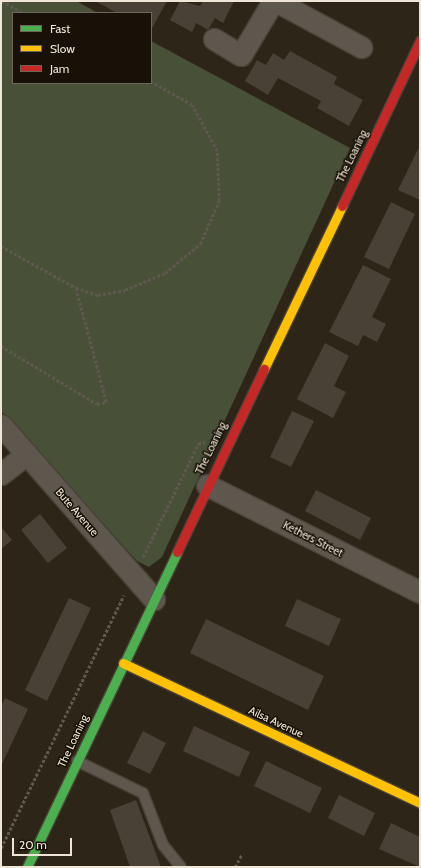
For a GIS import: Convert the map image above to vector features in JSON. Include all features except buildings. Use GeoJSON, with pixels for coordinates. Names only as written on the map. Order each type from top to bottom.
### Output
{"type":"FeatureCollection","features":[{"type":"Feature","properties":{"kind":"street"},"geometry":{"type":"LineString","coordinates":[[214,39],[241,55],[274,1],[361,47]]}},
{"type":"Feature","properties":{"kind":"street","name":"The Loaning"},"geometry":{"type":"LineString","coordinates":[[27,867],[207,485],[420,41]]}},
{"type":"Feature","properties":{"kind":"street","name":"Bute Avenue"},"geometry":{"type":"LineString","coordinates":[[1,425],[154,599]]}},
{"type":"Feature","properties":{"kind":"street"},"geometry":{"type":"LineString","coordinates":[[1,474],[27,454]]}},
{"type":"Feature","properties":{"kind":"street","name":"Kethers Street"},"geometry":{"type":"LineString","coordinates":[[207,485],[420,592]]}},
{"type":"Feature","properties":{"kind":"street","name":"Ailsa Avenue"},"geometry":{"type":"LineString","coordinates":[[123,663],[420,803]]}},
{"type":"Feature","properties":{"kind":"lane"},"geometry":{"type":"LineString","coordinates":[[77,761],[143,793],[163,846],[181,867]]}},
{"type":"Feature","properties":{"kind":"path"},"geometry":{"type":"LineString","coordinates":[[2,1],[22,12]]}},
{"type":"Feature","properties":{"kind":"path"},"geometry":{"type":"LineString","coordinates":[[1,246],[76,288],[98,296],[125,290],[165,273],[200,244],[219,202],[217,151],[205,124],[192,105],[152,83]]}},
{"type":"Feature","properties":{"kind":"path"},"geometry":{"type":"LineString","coordinates":[[1,346],[97,404],[106,402],[76,288]]}},
{"type":"Feature","properties":{"kind":"path"},"geometry":{"type":"LineString","coordinates":[[1,848],[198,444],[231,435]]}},
{"type":"Feature","properties":{"kind":"path"},"geometry":{"type":"LineString","coordinates":[[235,867],[242,854]]}},
{"type":"Feature","properties":{"kind":"green space"},"geometry":{"type":"Polygon","coordinates":[[[1,1],[76,1],[96,12],[12,12],[12,84],[152,84],[152,42],[350,148],[162,557],[149,567],[137,561],[1,411],[1,1]]]}},
{"type":"Feature","properties":{"kind":"traffic: fast"},"geometry":{"type":"LineString","coordinates":[[27,867],[177,552]]}},
{"type":"Feature","properties":{"kind":"traffic: slow"},"geometry":{"type":"LineString","coordinates":[[264,369],[342,206]]}},
{"type":"Feature","properties":{"kind":"traffic: slow"},"geometry":{"type":"LineString","coordinates":[[123,663],[420,803]]}},
{"type":"Feature","properties":{"kind":"traffic: jam"},"geometry":{"type":"LineString","coordinates":[[342,206],[420,41]]}},
{"type":"Feature","properties":{"kind":"traffic: jam"},"geometry":{"type":"LineString","coordinates":[[177,552],[264,369]]}}]}
